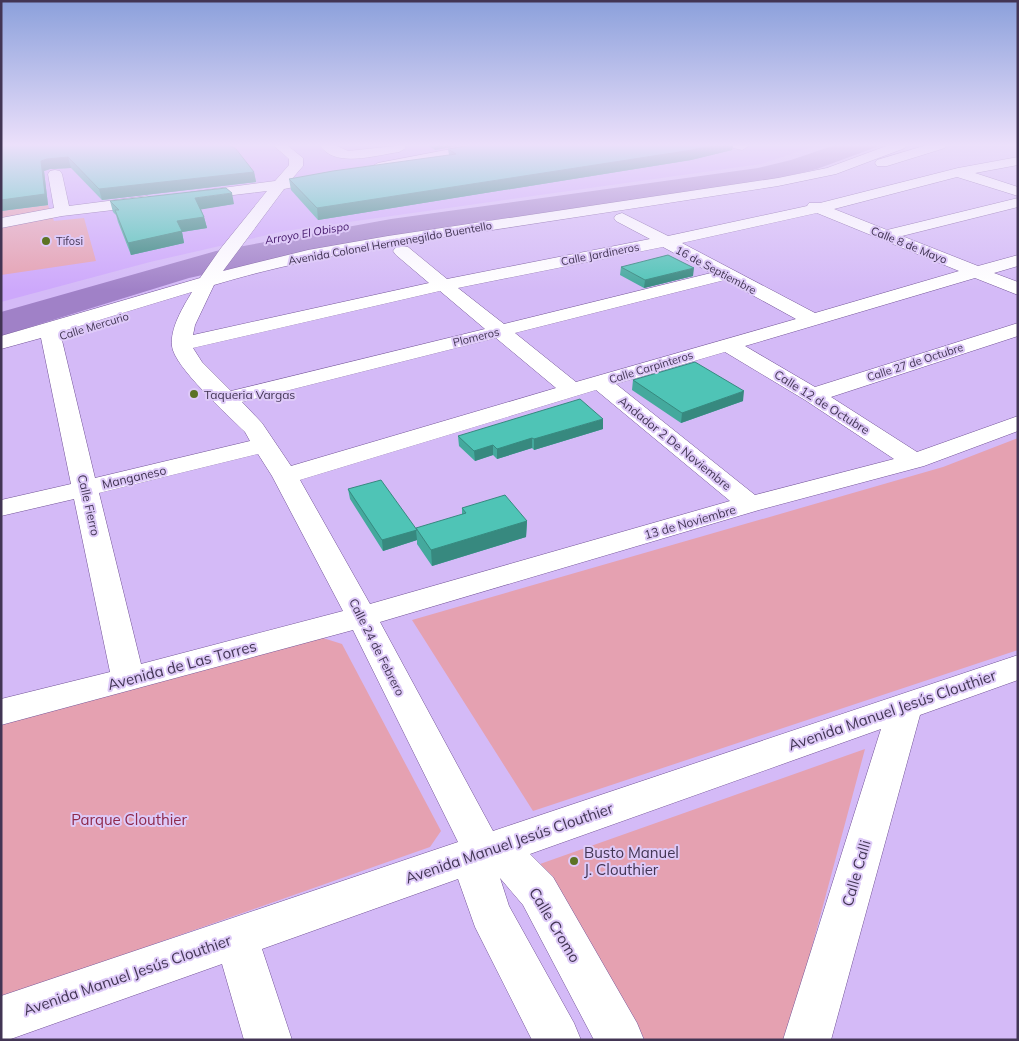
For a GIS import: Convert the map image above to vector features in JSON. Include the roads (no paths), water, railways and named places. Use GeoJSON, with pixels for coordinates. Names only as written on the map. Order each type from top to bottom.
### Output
{"type":"FeatureCollection","features":[{"type":"Feature","properties":{"kind":"street"},"geometry":{"type":"LineString","coordinates":[[59,194],[62,211]]}},
{"type":"Feature","properties":{"kind":"street"},"geometry":{"type":"LineString","coordinates":[[178,197],[209,194]]}},
{"type":"Feature","properties":{"kind":"street"},"geometry":{"type":"LineString","coordinates":[[182,344],[188,311],[211,275],[273,194]]}},
{"type":"Feature","properties":{"kind":"street","name":"Avenida Colonel Hermenegildo Buentello"},"geometry":{"type":"LineString","coordinates":[[1,343],[50,334],[211,275],[235,273],[308,256],[388,241],[701,194]]}},
{"type":"Feature","properties":{"kind":"street"},"geometry":{"type":"LineString","coordinates":[[235,273],[402,251],[622,218],[754,194]]}},
{"type":"Feature","properties":{"kind":"street","name":"Calle 8 de Mayo"},"geometry":{"type":"LineString","coordinates":[[782,194],[1018,288]]}},
{"type":"Feature","properties":{"kind":"street","name":"Calle Jardineros"},"geometry":{"type":"LineString","coordinates":[[182,344],[443,285],[687,238],[871,194]]}},
{"type":"Feature","properties":{"kind":"street"},"geometry":{"type":"LineString","coordinates":[[1,223],[62,211],[159,199]]}},
{"type":"Feature","properties":{"kind":"street"},"geometry":{"type":"LineString","coordinates":[[886,236],[1018,202]]}},
{"type":"Feature","properties":{"kind":"street","name":"16 de Septiembre"},"geometry":{"type":"LineString","coordinates":[[622,218],[662,242],[811,319]]}},
{"type":"Feature","properties":{"kind":"street"},"geometry":{"type":"LineString","coordinates":[[402,251],[572,390]]}},
{"type":"Feature","properties":{"kind":"street","name":"Calle Carpinteros"},"geometry":{"type":"LineString","coordinates":[[285,476],[811,319],[1018,260]]}},
{"type":"Feature","properties":{"kind":"street","name":"Plomeros"},"geometry":{"type":"LineString","coordinates":[[227,399],[725,275]]}},
{"type":"Feature","properties":{"kind":"street","name":"Calle Mercurio"},"geometry":{"type":"LineString","coordinates":[[1,353],[50,334],[132,314],[160,310],[188,311]]}},
{"type":"Feature","properties":{"kind":"street","name":"Calle 27 de Octubre"},"geometry":{"type":"LineString","coordinates":[[813,395],[1018,329]]}},
{"type":"Feature","properties":{"kind":"street","name":"Calle Fierro"},"geometry":{"type":"LineString","coordinates":[[50,334],[128,680]]}},
{"type":"Feature","properties":{"kind":"street","name":"Calle 24 de Febrero"},"geometry":{"type":"LineString","coordinates":[[182,344],[185,356],[194,367],[254,428],[285,476],[362,618],[483,852]]}},
{"type":"Feature","properties":{"kind":"street","name":"Calle 12 de Octubre"},"geometry":{"type":"LineString","coordinates":[[728,344],[813,395],[915,461]]}},
{"type":"Feature","properties":{"kind":"street","name":"Andador 2 De Noviembre"},"geometry":{"type":"LineString","coordinates":[[600,382],[750,504]]}},
{"type":"Feature","properties":{"kind":"street","name":"13 de Noviembre"},"geometry":{"type":"LineString","coordinates":[[362,618],[750,504],[915,461],[1018,423]]}},
{"type":"Feature","properties":{"kind":"street","name":"Manganeso"},"geometry":{"type":"LineString","coordinates":[[1,508],[266,445]]}},
{"type":"Feature","properties":{"kind":"street","name":"Avenida de Las Torres"},"geometry":{"type":"LineString","coordinates":[[1,712],[362,618]]}},
{"type":"Feature","properties":{"kind":"street","name":"Avenida Manuel Jesús Clouthier"},"geometry":{"type":"LineString","coordinates":[[1,1019],[236,936],[1018,667]]}},
{"type":"Feature","properties":{"kind":"street","name":"Calle Calli"},"geometry":{"type":"LineString","coordinates":[[807,1040],[906,706]]}},
{"type":"Feature","properties":{"kind":"street"},"geometry":{"type":"LineString","coordinates":[[483,852],[479,879],[490,913],[557,1040]]}},
{"type":"Feature","properties":{"kind":"street","name":"Calle Cromo"},"geometry":{"type":"LineString","coordinates":[[483,852],[514,865],[538,891],[620,1040]]}},
{"type":"Feature","properties":{"kind":"street"},"geometry":{"type":"LineString","coordinates":[[236,936],[268,1040]]}},
{"type":"Feature","properties":{"kind":"place","name":"Tifosi"},"geometry":{"type":"Point","coordinates":[46,241]}},
{"type":"Feature","properties":{"kind":"place","name":"Taqueria Vargas"},"geometry":{"type":"Point","coordinates":[194,394]}},
{"type":"Feature","properties":{"kind":"place","name":"Busto Manuel J. Clouthier"},"geometry":{"type":"Point","coordinates":[574,861]}},
{"type":"Feature","properties":{"kind":"water label","name":"Arroyo El Obispo"},"geometry":{"type":"Point","coordinates":[307,233]}},
{"type":"Feature","properties":{"kind":"park label","name":"Parque Clouthier"},"geometry":{"type":"Point","coordinates":[129,819]}}]}
